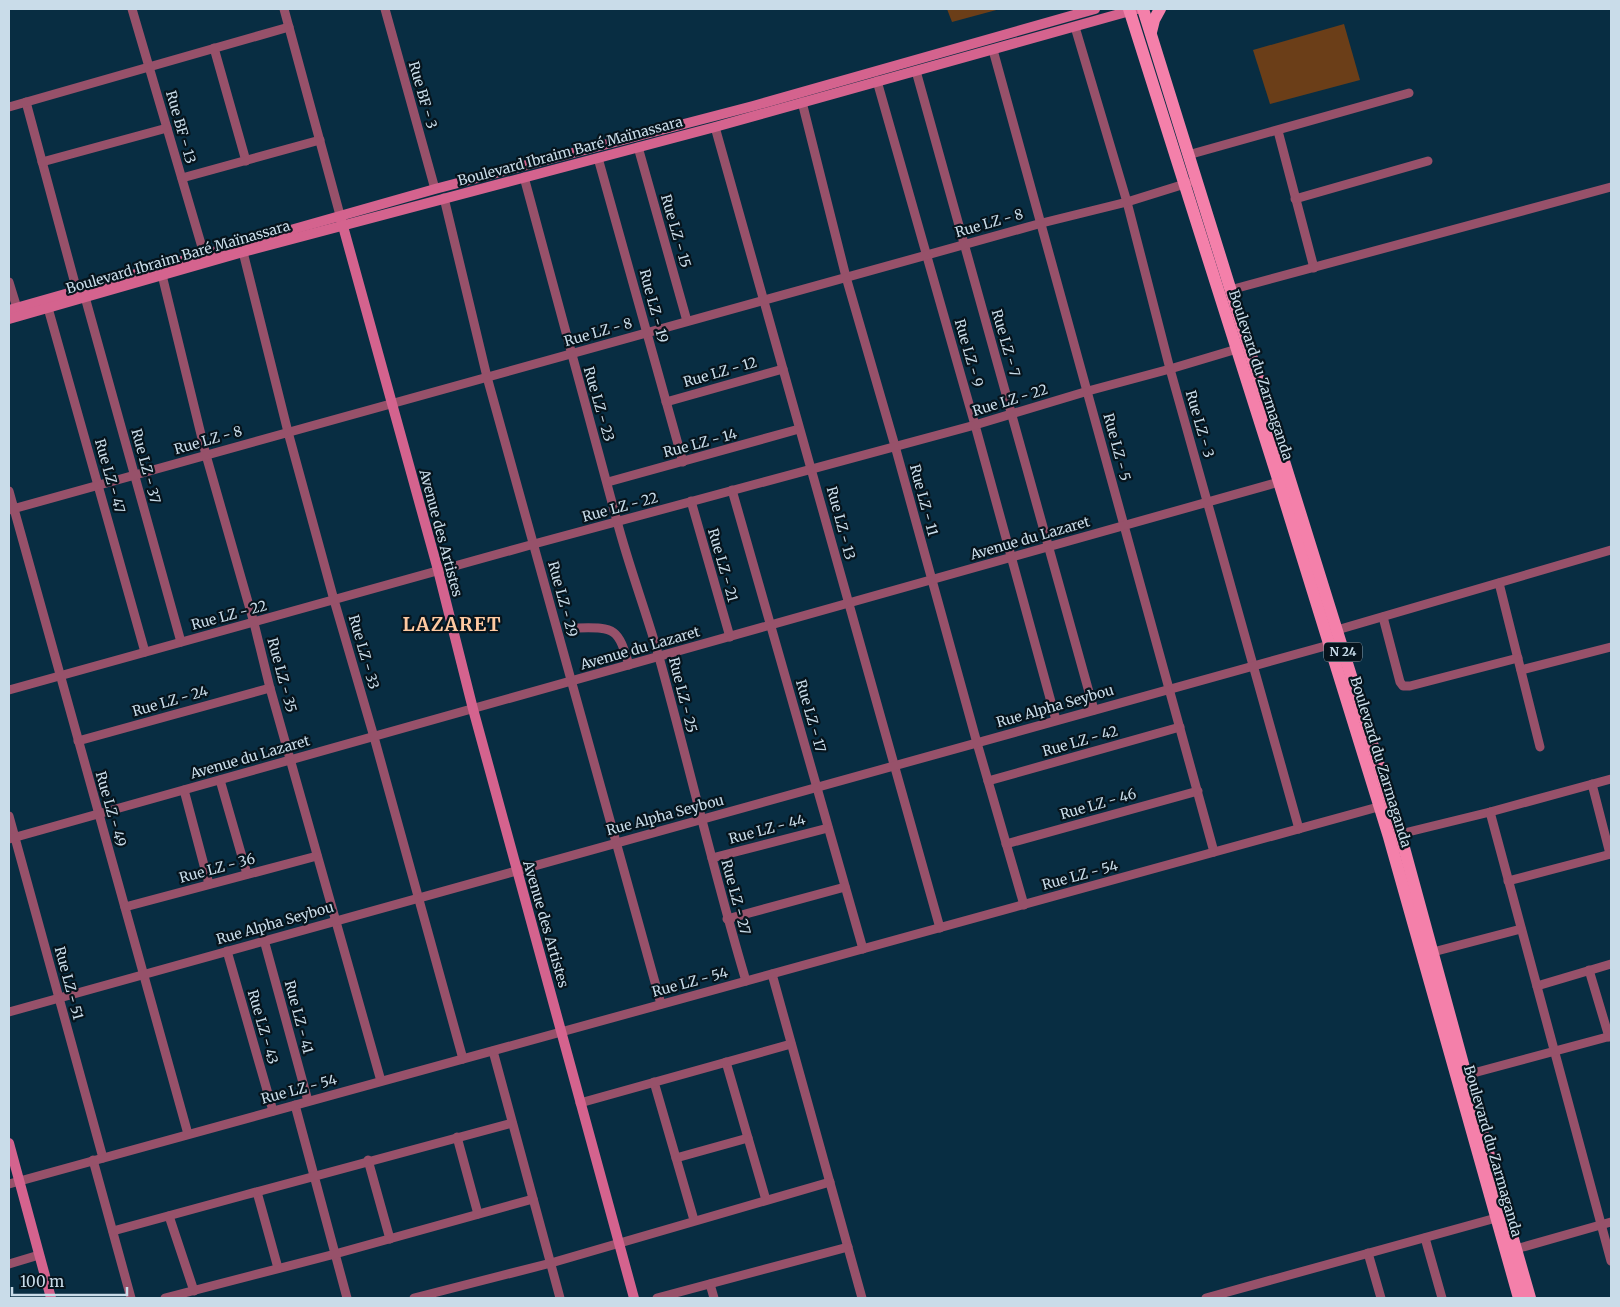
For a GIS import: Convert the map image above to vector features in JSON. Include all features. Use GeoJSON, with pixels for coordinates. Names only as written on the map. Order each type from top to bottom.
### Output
{"type":"FeatureCollection","features":[{"type":"Feature","properties":{"kind":"main road","name":"Boulevard Ibraim Baré Maïnassara"},"geometry":{"type":"LineString","coordinates":[[13,309],[162,275],[243,252],[435,189],[753,106],[1095,9]]}},
{"type":"Feature","properties":{"kind":"main road","name":"Boulevard du Zarmaganda"},"geometry":{"type":"LineString","coordinates":[[1144,9],[1188,155],[1190,183],[1237,349],[1330,645],[1378,807],[1394,835],[1434,952],[1494,1194],[1496,1218],[1519,1298]]}},
{"type":"Feature","properties":{"kind":"main road"},"geometry":{"type":"LineString","coordinates":[[1151,32],[1154,20],[1160,9]]}},
{"type":"Feature","properties":{"kind":"main road","name":"Boulevard Ibraim Baré Maïnassara"},"geometry":{"type":"LineString","coordinates":[[9,319],[48,308],[81,294],[204,254],[342,220],[444,198],[638,148],[1132,10]]}},
{"type":"Feature","properties":{"kind":"main road","name":"Boulevard du Zarmaganda"},"geometry":{"type":"LineString","coordinates":[[1132,10],[1190,183],[1230,290],[1291,480],[1337,630],[1494,1194],[1516,1249],[1530,1298]]}},
{"type":"Feature","properties":{"kind":"main road","name":"Avenue des Artistes"},"geometry":{"type":"LineString","coordinates":[[342,220],[634,1298]]}},
{"type":"Feature","properties":{"kind":"main road"},"geometry":{"type":"LineString","coordinates":[[9,1143],[51,1298]]}},
{"type":"Feature","properties":{"kind":"street","name":"Rue BF - 13"},"geometry":{"type":"LineString","coordinates":[[132,9],[204,254]]}},
{"type":"Feature","properties":{"kind":"street"},"geometry":{"type":"LineString","coordinates":[[284,9],[342,220]]}},
{"type":"Feature","properties":{"kind":"street","name":"Rue BF - 3"},"geometry":{"type":"LineString","coordinates":[[385,9],[435,189]]}},
{"type":"Feature","properties":{"kind":"street"},"geometry":{"type":"LineString","coordinates":[[9,107],[289,27]]}},
{"type":"Feature","properties":{"kind":"street","name":"Rue LZ - 3"},"geometry":{"type":"LineString","coordinates":[[1076,27],[1127,202],[1170,369],[1299,829]]}},
{"type":"Feature","properties":{"kind":"street"},"geometry":{"type":"LineString","coordinates":[[214,48],[246,161]]}},
{"type":"Feature","properties":{"kind":"street","name":"Rue LZ - 5"},"geometry":{"type":"LineString","coordinates":[[993,50],[1214,852]]}},
{"type":"Feature","properties":{"kind":"street","name":"Rue LZ - 7"},"geometry":{"type":"LineString","coordinates":[[916,71],[1094,710]]}},
{"type":"Feature","properties":{"kind":"street","name":"Rue LZ - 9"},"geometry":{"type":"LineString","coordinates":[[877,81],[975,425],[1056,720]]}},
{"type":"Feature","properties":{"kind":"street"},"geometry":{"type":"LineString","coordinates":[[1188,155],[1409,93]]}},
{"type":"Feature","properties":{"kind":"street","name":"Rue LZ - 37"},"geometry":{"type":"LineString","coordinates":[[26,102],[181,642]]}},
{"type":"Feature","properties":{"kind":"street","name":"Rue LZ - 11"},"geometry":{"type":"LineString","coordinates":[[802,102],[846,277],[1024,905]]}},
{"type":"Feature","properties":{"kind":"street","name":"Rue LZ - 13"},"geometry":{"type":"LineString","coordinates":[[715,127],[940,928]]}},
{"type":"Feature","properties":{"kind":"street"},"geometry":{"type":"LineString","coordinates":[[42,162],[167,128]]}},
{"type":"Feature","properties":{"kind":"street"},"geometry":{"type":"LineString","coordinates":[[1278,130],[1314,268]]}},
{"type":"Feature","properties":{"kind":"street"},"geometry":{"type":"LineString","coordinates":[[182,178],[320,140]]}},
{"type":"Feature","properties":{"kind":"street","name":"Rue LZ - 15"},"geometry":{"type":"LineString","coordinates":[[638,148],[687,322]]}},
{"type":"Feature","properties":{"kind":"street","name":"Rue LZ - 19"},"geometry":{"type":"LineString","coordinates":[[598,158],[682,462]]}},
{"type":"Feature","properties":{"kind":"street"},"geometry":{"type":"LineString","coordinates":[[1295,199],[1428,161]]}},
{"type":"Feature","properties":{"kind":"street","name":"Rue LZ - 23"},"geometry":{"type":"LineString","coordinates":[[524,177],[571,354],[608,482],[617,522]]}},
{"type":"Feature","properties":{"kind":"street","name":"Rue LZ - 8"},"geometry":{"type":"LineString","coordinates":[[11,510],[964,244],[1127,202],[1190,183]]}},
{"type":"Feature","properties":{"kind":"street"},"geometry":{"type":"LineString","coordinates":[[1230,290],[1611,186]]}},
{"type":"Feature","properties":{"kind":"street","name":"Rue LZ - 29"},"geometry":{"type":"LineString","coordinates":[[444,198],[487,377],[662,1004]]}},
{"type":"Feature","properties":{"kind":"street","name":"Rue LZ - 33"},"geometry":{"type":"LineString","coordinates":[[243,252],[288,432],[463,1059]]}},
{"type":"Feature","properties":{"kind":"street","name":"Rue LZ - 35"},"geometry":{"type":"LineString","coordinates":[[162,275],[206,455],[381,1081]]}},
{"type":"Feature","properties":{"kind":"street"},"geometry":{"type":"LineString","coordinates":[[9,282],[13,309]]}},
{"type":"Feature","properties":{"kind":"street","name":"Rue LZ - 47"},"geometry":{"type":"LineString","coordinates":[[48,308],[145,652]]}},
{"type":"Feature","properties":{"kind":"street","name":"Rue LZ - 22"},"geometry":{"type":"LineString","coordinates":[[9,690],[438,570],[975,425],[1237,349]]}},
{"type":"Feature","properties":{"kind":"street","name":"Rue LZ - 12"},"geometry":{"type":"LineString","coordinates":[[666,402],[783,369]]}},
{"type":"Feature","properties":{"kind":"street","name":"Rue LZ - 14"},"geometry":{"type":"LineString","coordinates":[[608,482],[799,429]]}},
{"type":"Feature","properties":{"kind":"street","name":"Avenue du Lazaret"},"geometry":{"type":"LineString","coordinates":[[12,839],[1279,482]]}},
{"type":"Feature","properties":{"kind":"street","name":"Rue LZ - 49"},"geometry":{"type":"LineString","coordinates":[[9,490],[11,510],[60,676],[188,1134]]}},
{"type":"Feature","properties":{"kind":"street","name":"Rue LZ - 17"},"geometry":{"type":"LineString","coordinates":[[732,490],[863,949]]}},
{"type":"Feature","properties":{"kind":"street","name":"Rue LZ - 21"},"geometry":{"type":"LineString","coordinates":[[691,501],[730,637]]}},
{"type":"Feature","properties":{"kind":"street","name":"Rue LZ - 25"},"geometry":{"type":"LineString","coordinates":[[617,522],[659,657],[701,819]]}},
{"type":"Feature","properties":{"kind":"street"},"geometry":{"type":"LineString","coordinates":[[1337,630],[1611,550]]}},
{"type":"Feature","properties":{"kind":"street"},"geometry":{"type":"LineString","coordinates":[[1500,583],[1540,747]]}},
{"type":"Feature","properties":{"kind":"street"},"geometry":{"type":"LineString","coordinates":[[1383,616],[1400,682],[1403,686],[1410,686],[1518,658]]}},
{"type":"Feature","properties":{"kind":"street"},"geometry":{"type":"LineString","coordinates":[[578,628],[598,627],[610,629],[622,643],[629,665]]}},
{"type":"Feature","properties":{"kind":"street","name":"Rue Alpha Seybou"},"geometry":{"type":"LineString","coordinates":[[9,1012],[1330,645]]}},
{"type":"Feature","properties":{"kind":"street"},"geometry":{"type":"LineString","coordinates":[[1521,670],[1611,646]]}},
{"type":"Feature","properties":{"kind":"street","name":"Rue LZ - 24"},"geometry":{"type":"LineString","coordinates":[[78,741],[270,688]]}},
{"type":"Feature","properties":{"kind":"street","name":"Rue LZ - 42"},"geometry":{"type":"LineString","coordinates":[[988,781],[1180,727]]}},
{"type":"Feature","properties":{"kind":"street"},"geometry":{"type":"LineString","coordinates":[[1394,835],[1490,812],[1611,779]]}},
{"type":"Feature","properties":{"kind":"street"},"geometry":{"type":"LineString","coordinates":[[220,780],[247,874]]}},
{"type":"Feature","properties":{"kind":"street"},"geometry":{"type":"LineString","coordinates":[[1508,881],[1611,854],[1592,784]]}},
{"type":"Feature","properties":{"kind":"street"},"geometry":{"type":"LineString","coordinates":[[184,790],[209,884]]}},
{"type":"Feature","properties":{"kind":"street","name":"Rue LZ - 46"},"geometry":{"type":"LineString","coordinates":[[1006,844],[1198,791]]}},
{"type":"Feature","properties":{"kind":"street","name":"Rue LZ - 54"},"geometry":{"type":"LineString","coordinates":[[9,1184],[1378,807]]}},
{"type":"Feature","properties":{"kind":"street"},"geometry":{"type":"LineString","coordinates":[[1490,812],[1611,1261]]}},
{"type":"Feature","properties":{"kind":"street","name":"Rue LZ - 51"},"geometry":{"type":"LineString","coordinates":[[9,816],[12,839],[59,998],[103,1158]]}},
{"type":"Feature","properties":{"kind":"street","name":"Rue LZ - 27"},"geometry":{"type":"LineString","coordinates":[[701,819],[727,919],[746,981]]}},
{"type":"Feature","properties":{"kind":"street","name":"Rue LZ - 44"},"geometry":{"type":"LineString","coordinates":[[712,858],[828,828]]}},
{"type":"Feature","properties":{"kind":"street","name":"Rue LZ - 36"},"geometry":{"type":"LineString","coordinates":[[124,907],[317,856]]}},
{"type":"Feature","properties":{"kind":"street"},"geometry":{"type":"LineString","coordinates":[[727,919],[845,887]]}},
{"type":"Feature","properties":{"kind":"street"},"geometry":{"type":"LineString","coordinates":[[1434,952],[1521,929]]}},
{"type":"Feature","properties":{"kind":"street","name":"Rue LZ - 41"},"geometry":{"type":"LineString","coordinates":[[264,940],[308,1102]]}},
{"type":"Feature","properties":{"kind":"street","name":"Rue LZ - 43"},"geometry":{"type":"LineString","coordinates":[[227,951],[273,1111]]}},
{"type":"Feature","properties":{"kind":"street"},"geometry":{"type":"LineString","coordinates":[[1537,986],[1611,964]]}},
{"type":"Feature","properties":{"kind":"street"},"geometry":{"type":"LineString","coordinates":[[1466,1075],[1610,1036],[1589,970]]}},
{"type":"Feature","properties":{"kind":"street"},"geometry":{"type":"LineString","coordinates":[[772,974],[862,1298]]}},
{"type":"Feature","properties":{"kind":"street"},"geometry":{"type":"LineString","coordinates":[[580,1103],[791,1044]]}},
{"type":"Feature","properties":{"kind":"street"},"geometry":{"type":"LineString","coordinates":[[493,1051],[560,1298]]}},
{"type":"Feature","properties":{"kind":"street"},"geometry":{"type":"LineString","coordinates":[[726,1062],[766,1200]]}},
{"type":"Feature","properties":{"kind":"street"},"geometry":{"type":"LineString","coordinates":[[654,1082],[694,1220]]}},
{"type":"Feature","properties":{"kind":"street"},"geometry":{"type":"LineString","coordinates":[[295,1105],[346,1298]]}},
{"type":"Feature","properties":{"kind":"street"},"geometry":{"type":"LineString","coordinates":[[113,1231],[368,1160],[512,1123]]}},
{"type":"Feature","properties":{"kind":"street"},"geometry":{"type":"LineString","coordinates":[[457,1137],[478,1214]]}},
{"type":"Feature","properties":{"kind":"street"},"geometry":{"type":"LineString","coordinates":[[676,1158],[748,1138]]}},
{"type":"Feature","properties":{"kind":"street"},"geometry":{"type":"LineString","coordinates":[[93,1160],[132,1298]]}},
{"type":"Feature","properties":{"kind":"street"},"geometry":{"type":"LineString","coordinates":[[368,1160],[390,1239]]}},
{"type":"Feature","properties":{"kind":"street"},"geometry":{"type":"LineString","coordinates":[[414,1298],[551,1263],[830,1182]]}},
{"type":"Feature","properties":{"kind":"street"},"geometry":{"type":"LineString","coordinates":[[258,1192],[278,1268]]}},
{"type":"Feature","properties":{"kind":"street"},"geometry":{"type":"LineString","coordinates":[[165,1298],[335,1254],[533,1199]]}},
{"type":"Feature","properties":{"kind":"street"},"geometry":{"type":"LineString","coordinates":[[169,1216],[194,1291]]}},
{"type":"Feature","properties":{"kind":"street"},"geometry":{"type":"LineString","coordinates":[[1206,1298],[1496,1218]]}},
{"type":"Feature","properties":{"kind":"street"},"geometry":{"type":"LineString","coordinates":[[1516,1249],[1611,1222]]}},
{"type":"Feature","properties":{"kind":"street"},"geometry":{"type":"LineString","coordinates":[[1425,1238],[1442,1298]]}},
{"type":"Feature","properties":{"kind":"street"},"geometry":{"type":"LineString","coordinates":[[657,1298],[848,1247]]}},
{"type":"Feature","properties":{"kind":"street"},"geometry":{"type":"LineString","coordinates":[[1368,1253],[1381,1298]]}},
{"type":"Feature","properties":{"kind":"street"},"geometry":{"type":"LineString","coordinates":[[9,1264],[39,1256]]}},
{"type":"Feature","properties":{"kind":"street"},"geometry":{"type":"LineString","coordinates":[[710,1284],[714,1298]]}},
{"type":"Feature","properties":{"kind":"shaded area"},"geometry":{"type":"Polygon","coordinates":[[[947,9],[1000,9],[952,22],[947,9]]]}},
{"type":"Feature","properties":{"kind":"shaded area"},"geometry":{"type":"Polygon","coordinates":[[[1344,24],[1360,80],[1270,104],[1253,50],[1344,24]]]}},
{"type":"Feature","properties":{"kind":"district","name":"LAZARET"},"geometry":{"type":"Point","coordinates":[452,624]}}]}
